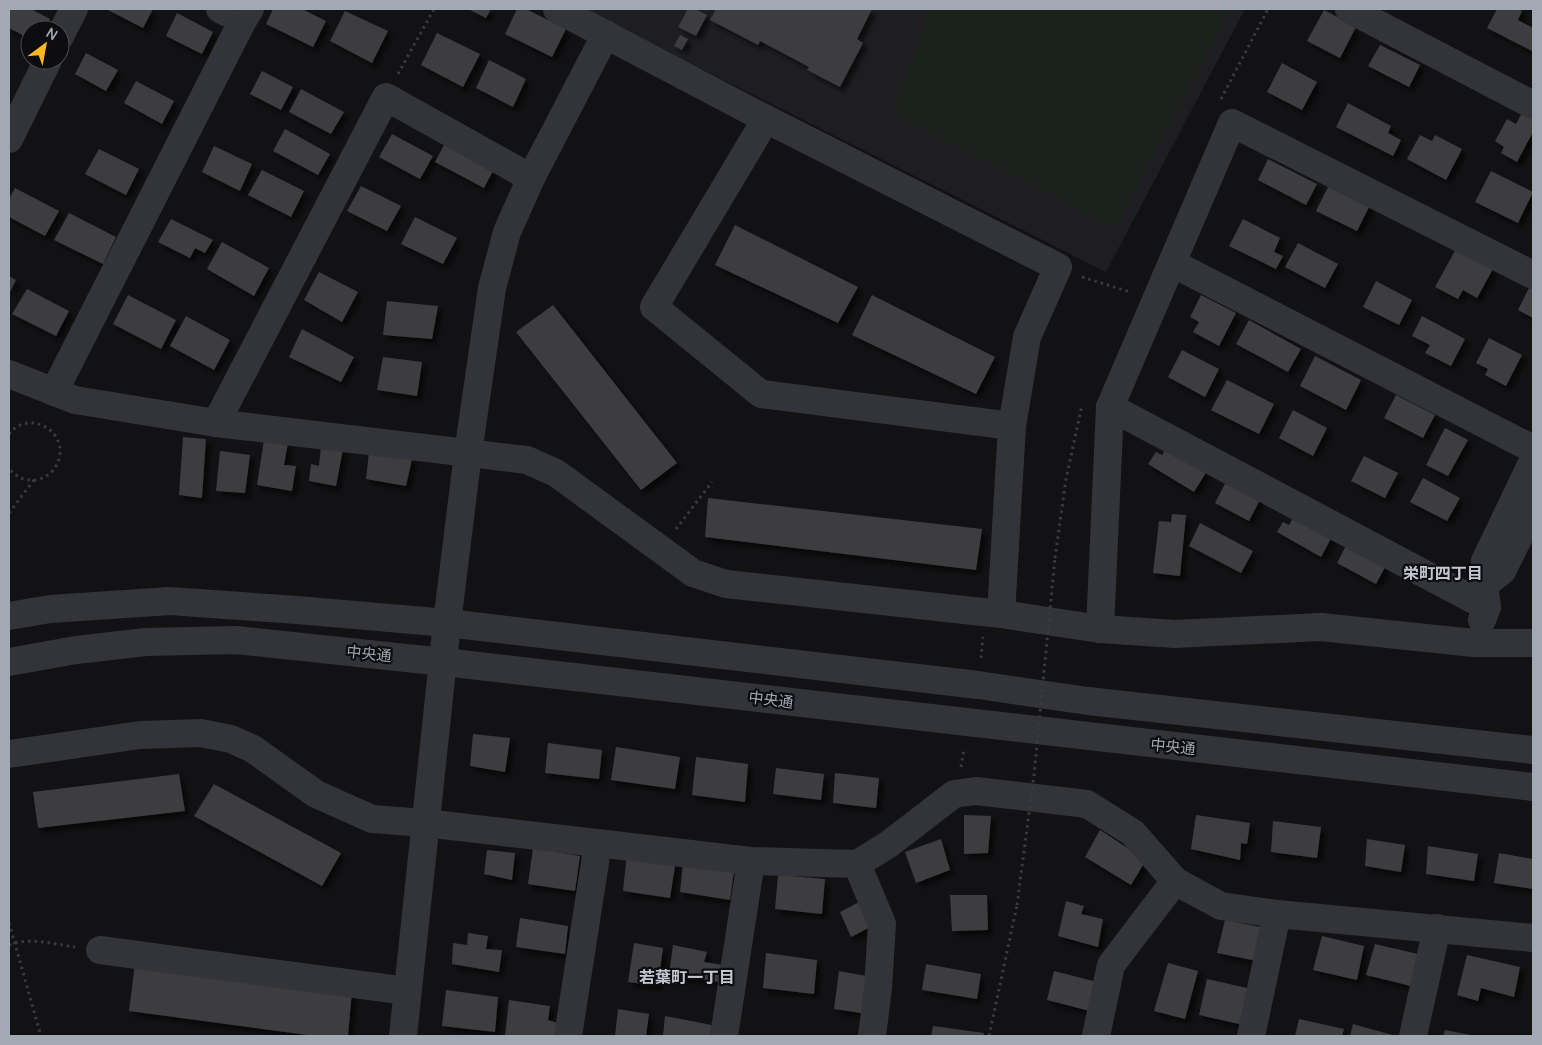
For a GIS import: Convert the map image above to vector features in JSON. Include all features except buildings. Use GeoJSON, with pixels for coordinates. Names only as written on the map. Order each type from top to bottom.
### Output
{"type":"FeatureCollection","features":[{"type":"Feature","properties":{"kind":"street"},"geometry":{"type":"LineString","coordinates":[[557,9],[766,120],[1058,267],[1027,337],[1012,426],[993,622]]}},
{"type":"Feature","properties":{"kind":"street"},"geometry":{"type":"LineString","coordinates":[[1349,9],[1533,105]]}},
{"type":"Feature","properties":{"kind":"street"},"geometry":{"type":"LineString","coordinates":[[54,392],[238,12]]}},
{"type":"Feature","properties":{"kind":"street"},"geometry":{"type":"LineString","coordinates":[[402,1036],[447,623],[468,454],[492,288],[507,232],[531,178],[606,34]]}},
{"type":"Feature","properties":{"kind":"street"},"geometry":{"type":"LineString","coordinates":[[9,139],[43,70]]}},
{"type":"Feature","properties":{"kind":"street"},"geometry":{"type":"LineString","coordinates":[[216,423],[386,97],[531,178]]}},
{"type":"Feature","properties":{"kind":"street"},"geometry":{"type":"LineString","coordinates":[[766,120],[654,307],[761,394],[1012,426]]}},
{"type":"Feature","properties":{"kind":"street"},"geometry":{"type":"LineString","coordinates":[[1100,629],[1110,407],[1232,123],[1533,276]]}},
{"type":"Feature","properties":{"kind":"street"},"geometry":{"type":"LineString","coordinates":[[1172,263],[1533,449]]}},
{"type":"Feature","properties":{"kind":"street"},"geometry":{"type":"LineString","coordinates":[[9,374],[75,400],[216,423],[527,460],[556,472],[693,573],[726,584],[993,622],[1175,634],[1321,627],[1474,643],[1533,643]]}},
{"type":"Feature","properties":{"kind":"street"},"geometry":{"type":"LineString","coordinates":[[1110,407],[1485,596]]}},
{"type":"Feature","properties":{"kind":"street"},"geometry":{"type":"LineString","coordinates":[[1474,643],[1485,596],[1485,561],[1533,461]]}},
{"type":"Feature","properties":{"kind":"street"},"geometry":{"type":"LineString","coordinates":[[1485,596],[1502,570],[1533,509]]}},
{"type":"Feature","properties":{"kind":"street"},"geometry":{"type":"LineString","coordinates":[[9,616],[50,609],[170,601],[447,623],[978,685],[1088,701],[1533,750]]}},
{"type":"Feature","properties":{"kind":"street","name":"中央通"},"geometry":{"type":"LineString","coordinates":[[9,662],[76,650],[146,642],[236,640],[444,662],[1533,787]]}},
{"type":"Feature","properties":{"kind":"street"},"geometry":{"type":"LineString","coordinates":[[9,754],[140,735],[201,733],[231,739],[253,749],[316,794],[372,819],[426,823],[751,861],[857,864],[888,844],[954,794],[976,791],[1087,804],[1133,833],[1175,881],[1221,906],[1277,914],[1533,938]]}},
{"type":"Feature","properties":{"kind":"street"},"geometry":{"type":"LineString","coordinates":[[568,1036],[598,843]]}},
{"type":"Feature","properties":{"kind":"street"},"geometry":{"type":"LineString","coordinates":[[724,1036],[751,861]]}},
{"type":"Feature","properties":{"kind":"street"},"geometry":{"type":"LineString","coordinates":[[857,864],[882,924],[878,988],[872,1036]]}},
{"type":"Feature","properties":{"kind":"street"},"geometry":{"type":"LineString","coordinates":[[1096,1036],[1110,965],[1175,881]]}},
{"type":"Feature","properties":{"kind":"street"},"geometry":{"type":"LineString","coordinates":[[1251,1036],[1277,914]]}},
{"type":"Feature","properties":{"kind":"street"},"geometry":{"type":"LineString","coordinates":[[1413,1036],[1437,928]]}},
{"type":"Feature","properties":{"kind":"street"},"geometry":{"type":"LineString","coordinates":[[100,950],[407,991]]}},
{"type":"Feature","properties":{"kind":"path"},"geometry":{"type":"LineString","coordinates":[[386,97],[434,9]]}},
{"type":"Feature","properties":{"kind":"path"},"geometry":{"type":"LineString","coordinates":[[1074,275],[1130,292]]}},
{"type":"Feature","properties":{"kind":"path"},"geometry":{"type":"LineString","coordinates":[[9,434],[19,425],[28,422],[38,423],[54,433],[59,441],[61,451],[55,469],[48,476],[34,480],[20,478],[9,468]]}},
{"type":"Feature","properties":{"kind":"path"},"geometry":{"type":"LineString","coordinates":[[9,513],[34,480]]}},
{"type":"Feature","properties":{"kind":"path"},"geometry":{"type":"LineString","coordinates":[[661,550],[712,482]]}},
{"type":"Feature","properties":{"kind":"path"},"geometry":{"type":"LineString","coordinates":[[989,1036],[1017,905],[1034,775],[1055,558]]}},
{"type":"Feature","properties":{"kind":"path"},"geometry":{"type":"LineString","coordinates":[[978,685],[993,622]]}},
{"type":"Feature","properties":{"kind":"path"},"geometry":{"type":"LineString","coordinates":[[9,923],[41,1036]]}},
{"type":"Feature","properties":{"kind":"path"},"geometry":{"type":"LineString","coordinates":[[9,945],[35,942],[100,950]]}},
{"type":"Feature","properties":{"kind":"shaded area"},"geometry":{"type":"Polygon","coordinates":[[[582,9],[1245,9],[1106,272],[582,9]]]}},
{"type":"Feature","properties":{"kind":"shaded area"},"geometry":{"type":"Polygon","coordinates":[[[925,9],[1229,9],[1115,226],[893,113],[927,19],[925,9]]]}},
{"type":"Feature","properties":{"kind":"district","name":"栄町四丁目"},"geometry":{"type":"Point","coordinates":[1443,573]}},
{"type":"Feature","properties":{"kind":"district","name":"若葉町一丁目"},"geometry":{"type":"Point","coordinates":[687,977]}}]}
